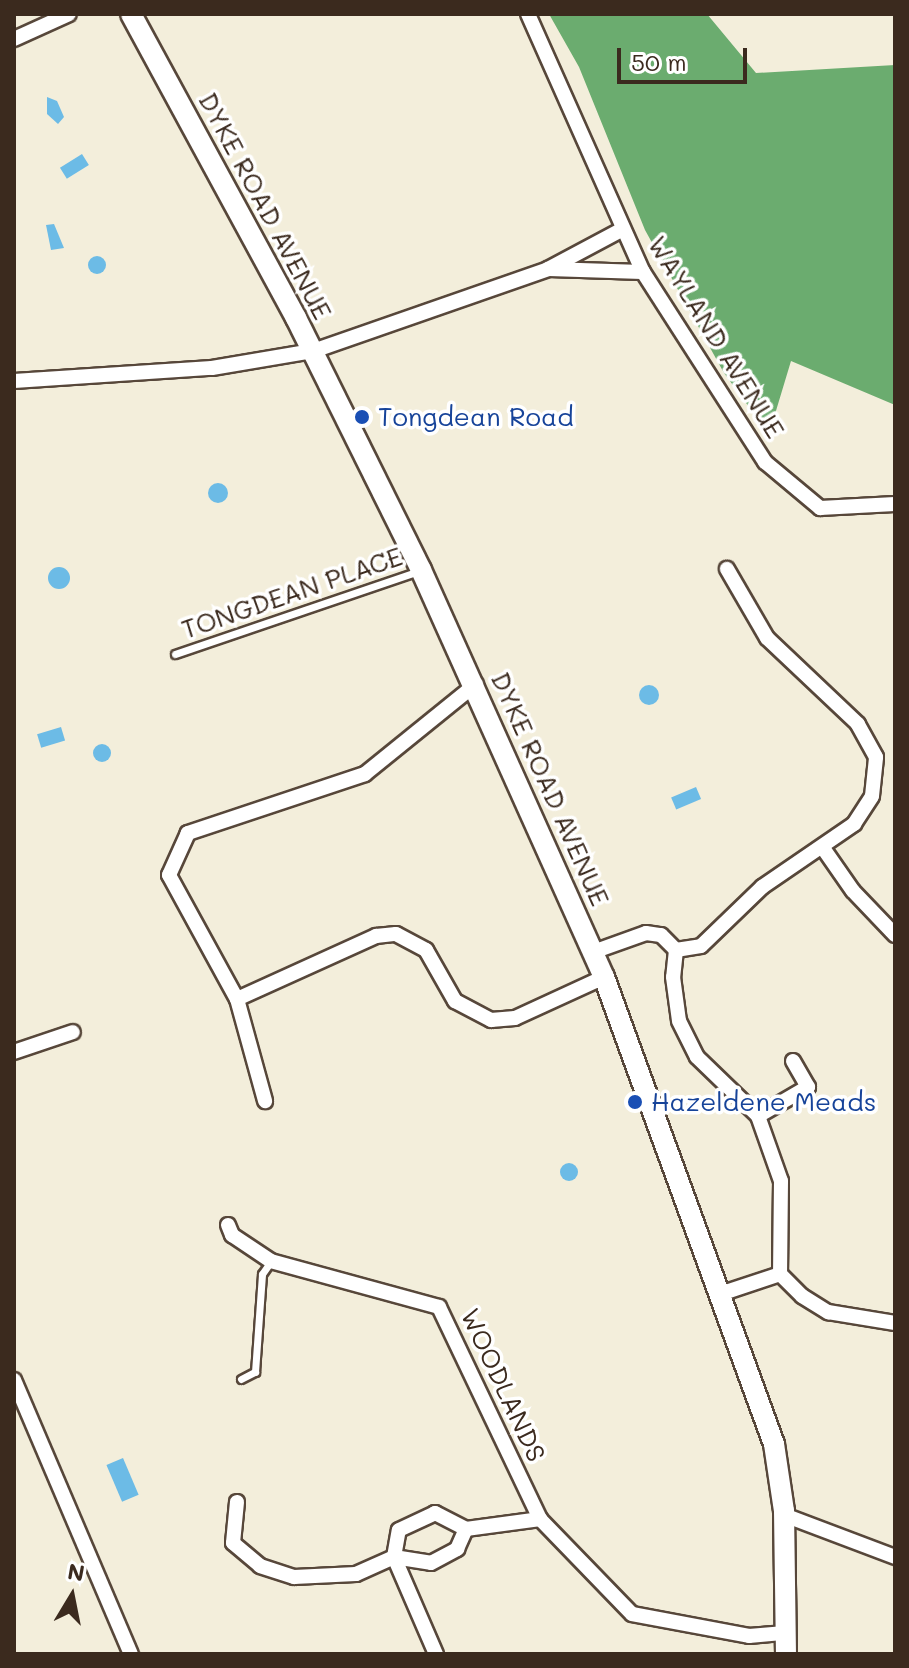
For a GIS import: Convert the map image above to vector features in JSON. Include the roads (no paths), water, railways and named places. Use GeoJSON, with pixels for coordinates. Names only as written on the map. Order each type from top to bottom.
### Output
{"type":"FeatureCollection","features":[{"type":"Feature","properties":{"kind":"street"},"geometry":{"type":"LineString","coordinates":[[14,39],[69,14]]}},
{"type":"Feature","properties":{"kind":"street","name":"DYKE ROAD AVENUE"},"geometry":{"type":"LineString","coordinates":[[131,14],[313,351],[421,570],[476,684],[604,977],[723,1293],[774,1444],[784,1515],[786,1654]]}},
{"type":"Feature","properties":{"kind":"street","name":"WAYLAND AVENUE"},"geometry":{"type":"LineString","coordinates":[[528,14],[643,272],[765,462],[820,508],[895,504]]}},
{"type":"Feature","properties":{"kind":"street"},"geometry":{"type":"LineString","coordinates":[[14,381],[212,368],[313,351],[548,269],[623,229]]}},
{"type":"Feature","properties":{"kind":"street"},"geometry":{"type":"LineString","coordinates":[[548,269],[643,272]]}},
{"type":"Feature","properties":{"kind":"street"},"geometry":{"type":"LineString","coordinates":[[676,950],[701,946],[762,887],[854,824],[872,796],[876,757],[858,724],[767,638],[727,569]]}},
{"type":"Feature","properties":{"kind":"street"},"geometry":{"type":"LineString","coordinates":[[265,1101],[237,999],[169,875],[188,833],[365,774],[476,684]]}},
{"type":"Feature","properties":{"kind":"street"},"geometry":{"type":"LineString","coordinates":[[823,848],[853,891],[895,935]]}},
{"type":"Feature","properties":{"kind":"street"},"geometry":{"type":"LineString","coordinates":[[593,952],[646,933],[661,935],[676,950]]}},
{"type":"Feature","properties":{"kind":"street"},"geometry":{"type":"LineString","coordinates":[[237,999],[376,936],[396,934],[426,950],[455,1001],[491,1020],[515,1018],[604,977]]}},
{"type":"Feature","properties":{"kind":"street"},"geometry":{"type":"LineString","coordinates":[[676,950],[673,977],[679,1021],[697,1057],[758,1116],[781,1181],[780,1274],[802,1296],[828,1312],[895,1323]]}},
{"type":"Feature","properties":{"kind":"street"},"geometry":{"type":"LineString","coordinates":[[14,1052],[73,1032]]}},
{"type":"Feature","properties":{"kind":"street"},"geometry":{"type":"LineString","coordinates":[[758,1116],[808,1087],[793,1061]]}},
{"type":"Feature","properties":{"kind":"street","name":"WOODLANDS"},"geometry":{"type":"LineString","coordinates":[[228,1225],[232,1235],[271,1261],[439,1307],[540,1519],[632,1614],[749,1636],[785,1633]]}},
{"type":"Feature","properties":{"kind":"street"},"geometry":{"type":"LineString","coordinates":[[723,1293],[780,1274]]}},
{"type":"Feature","properties":{"kind":"street"},"geometry":{"type":"LineString","coordinates":[[14,1380],[131,1654]]}},
{"type":"Feature","properties":{"kind":"street"},"geometry":{"type":"LineString","coordinates":[[237,1502],[233,1543],[260,1566],[294,1577],[356,1574],[394,1557],[431,1563],[457,1549],[466,1529]]}},
{"type":"Feature","properties":{"kind":"street"},"geometry":{"type":"LineString","coordinates":[[436,1654],[394,1557],[399,1530],[435,1513],[466,1529],[540,1519]]}},
{"type":"Feature","properties":{"kind":"street"},"geometry":{"type":"LineString","coordinates":[[784,1515],[895,1557]]}},
{"type":"Feature","properties":{"kind":"lane","name":"TONGDEAN PLACE"},"geometry":{"type":"LineString","coordinates":[[175,654],[421,570]]}},
{"type":"Feature","properties":{"kind":"lane"},"geometry":{"type":"LineString","coordinates":[[241,1379],[255,1372],[262,1274],[271,1261]]}},
{"type":"Feature","properties":{"kind":"water"},"geometry":{"type":"Polygon","coordinates":[[[47,97],[57,101],[64,117],[58,124],[47,114],[47,97]]]}},
{"type":"Feature","properties":{"kind":"water"},"geometry":{"type":"Polygon","coordinates":[[[82,154],[89,165],[67,179],[60,168],[82,154]]]}},
{"type":"Feature","properties":{"kind":"water"},"geometry":{"type":"Polygon","coordinates":[[[54,224],[64,248],[51,250],[46,225],[54,224]]]}},
{"type":"Feature","properties":{"kind":"water"},"geometry":{"type":"Polygon","coordinates":[[[97,256],[106,265],[97,274],[88,265],[97,256]]]}},
{"type":"Feature","properties":{"kind":"water"},"geometry":{"type":"Polygon","coordinates":[[[218,483],[225,486],[228,493],[225,500],[218,503],[211,500],[208,493],[211,486],[218,483]]]}},
{"type":"Feature","properties":{"kind":"water"},"geometry":{"type":"Polygon","coordinates":[[[59,567],[67,570],[70,578],[67,586],[59,589],[51,586],[48,578],[51,570],[59,567]]]}},
{"type":"Feature","properties":{"kind":"water"},"geometry":{"type":"Polygon","coordinates":[[[645,685],[653,685],[659,695],[653,705],[645,705],[639,699],[639,691],[645,685]]]}},
{"type":"Feature","properties":{"kind":"water"},"geometry":{"type":"Polygon","coordinates":[[[61,727],[65,740],[41,748],[37,734],[61,727]]]}},
{"type":"Feature","properties":{"kind":"water"},"geometry":{"type":"Polygon","coordinates":[[[98,744],[106,744],[111,753],[109,760],[98,762],[93,757],[93,749],[98,744]]]}},
{"type":"Feature","properties":{"kind":"water"},"geometry":{"type":"Polygon","coordinates":[[[696,787],[701,799],[676,810],[671,798],[696,787]]]}},
{"type":"Feature","properties":{"kind":"water"},"geometry":{"type":"Polygon","coordinates":[[[565,1163],[573,1163],[578,1172],[576,1179],[565,1181],[560,1176],[560,1168],[565,1163]]]}},
{"type":"Feature","properties":{"kind":"water"},"geometry":{"type":"Polygon","coordinates":[[[123,1458],[139,1495],[122,1502],[106,1465],[123,1458]]]}},
{"type":"Feature","properties":{"kind":"place","name":"Tongdean Road"},"geometry":{"type":"Point","coordinates":[362,417]}},
{"type":"Feature","properties":{"kind":"place","name":"Hazeldene Meads"},"geometry":{"type":"Point","coordinates":[635,1102]}}]}
